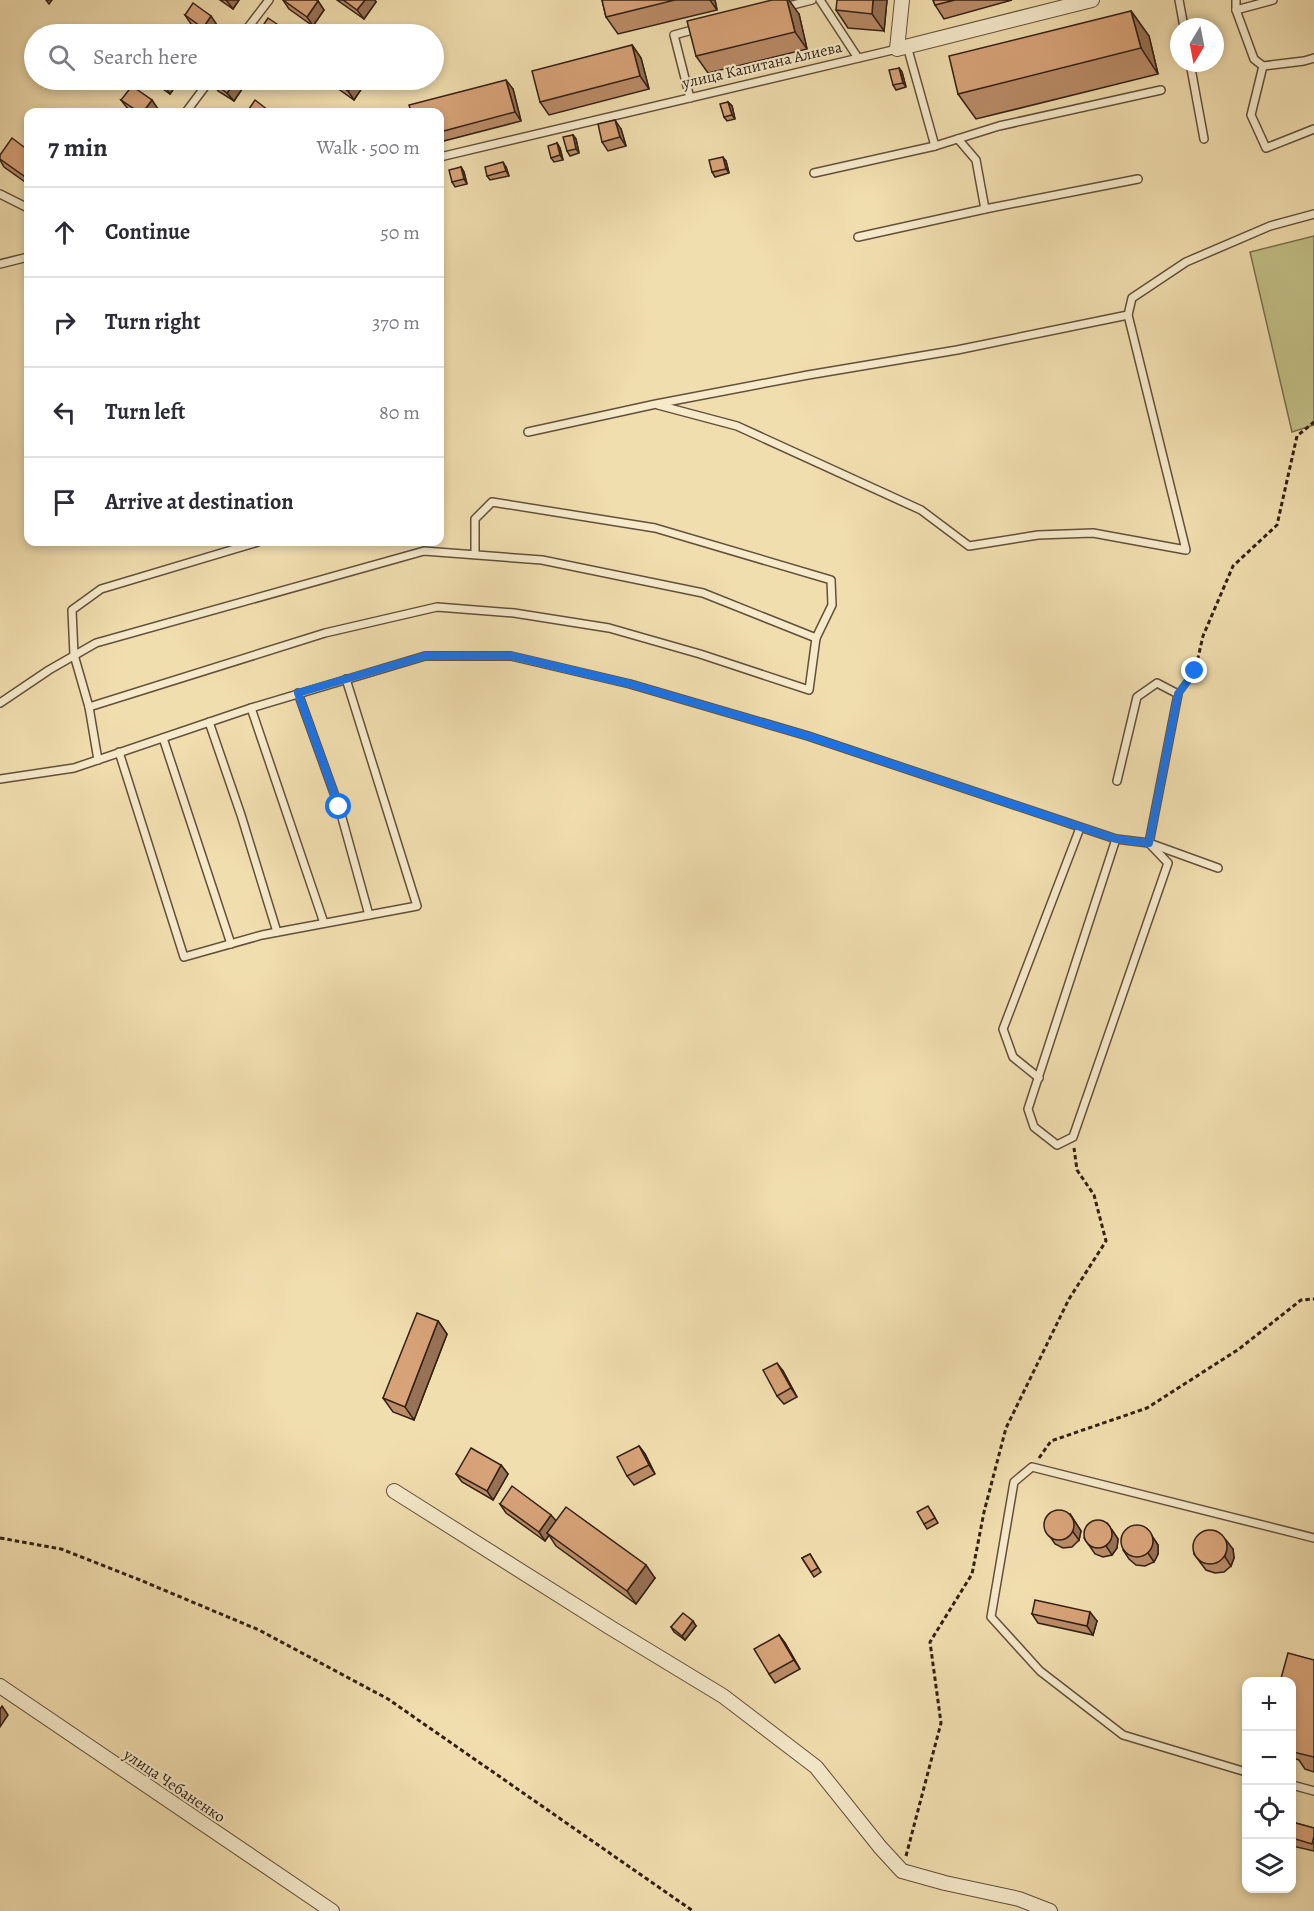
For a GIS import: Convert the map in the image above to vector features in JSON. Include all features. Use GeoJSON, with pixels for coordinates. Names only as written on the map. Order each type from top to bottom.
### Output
{"type":"FeatureCollection","features":[{"type":"Feature","properties":{"kind":"street"},"geometry":{"type":"LineString","coordinates":[[902,0],[902,47]]}},
{"type":"Feature","properties":{"kind":"street","name":"улица Капитана Алиева"},"geometry":{"type":"LineString","coordinates":[[902,47],[1092,0]]}},
{"type":"Feature","properties":{"kind":"street"},"geometry":{"type":"LineString","coordinates":[[394,1491],[723,1696],[816,1767],[880,1847],[902,1870],[945,1883],[1019,1899],[1050,1911]]}},
{"type":"Feature","properties":{"kind":"street","name":"улица Чебаненко"},"geometry":{"type":"LineString","coordinates":[[0,1686],[332,1911]]}},
{"type":"Feature","properties":{"kind":"lane"},"geometry":{"type":"LineString","coordinates":[[251,24],[269,0]]}},
{"type":"Feature","properties":{"kind":"lane"},"geometry":{"type":"LineString","coordinates":[[777,9],[812,0]]}},
{"type":"Feature","properties":{"kind":"lane"},"geometry":{"type":"LineString","coordinates":[[820,0],[858,58]]}},
{"type":"Feature","properties":{"kind":"lane"},"geometry":{"type":"LineString","coordinates":[[1179,0],[1182,18]]}},
{"type":"Feature","properties":{"kind":"lane"},"geometry":{"type":"LineString","coordinates":[[1236,0],[1236,10],[1254,59],[1263,66],[1304,62],[1314,58]]}},
{"type":"Feature","properties":{"kind":"lane"},"geometry":{"type":"LineString","coordinates":[[1236,10],[1273,0]]}},
{"type":"Feature","properties":{"kind":"lane"},"geometry":{"type":"LineString","coordinates":[[690,98],[674,35],[709,26]]}},
{"type":"Feature","properties":{"kind":"lane"},"geometry":{"type":"LineString","coordinates":[[902,47],[935,146]]}},
{"type":"Feature","properties":{"kind":"lane","name":"улица Капитана Алиева"},"geometry":{"type":"LineString","coordinates":[[444,156],[902,47]]}},
{"type":"Feature","properties":{"kind":"lane"},"geometry":{"type":"LineString","coordinates":[[1263,66],[1251,115],[1266,148],[1314,129]]}},
{"type":"Feature","properties":{"kind":"lane"},"geometry":{"type":"LineString","coordinates":[[1192,72],[1204,139]]}},
{"type":"Feature","properties":{"kind":"lane"},"geometry":{"type":"LineString","coordinates":[[189,108],[202,90]]}},
{"type":"Feature","properties":{"kind":"lane"},"geometry":{"type":"LineString","coordinates":[[814,174],[935,146],[999,126],[1161,90]]}},
{"type":"Feature","properties":{"kind":"lane"},"geometry":{"type":"LineString","coordinates":[[958,139],[976,160],[985,209]]}},
{"type":"Feature","properties":{"kind":"lane"},"geometry":{"type":"LineString","coordinates":[[858,237],[1138,179]]}},
{"type":"Feature","properties":{"kind":"lane"},"geometry":{"type":"LineString","coordinates":[[0,194],[24,206]]}},
{"type":"Feature","properties":{"kind":"lane"},"geometry":{"type":"LineString","coordinates":[[656,404],[736,426],[921,510],[969,546],[1038,535],[1093,533],[1186,550],[1128,315],[1132,298],[1186,262],[1270,226],[1314,214]]}},
{"type":"Feature","properties":{"kind":"lane"},"geometry":{"type":"LineString","coordinates":[[0,264],[24,258]]}},
{"type":"Feature","properties":{"kind":"lane"},"geometry":{"type":"LineString","coordinates":[[528,432],[656,404],[957,350],[1128,315]]}},
{"type":"Feature","properties":{"kind":"lane"},"geometry":{"type":"LineString","coordinates":[[89,707],[325,633],[437,607],[514,613],[609,628],[700,654],[809,690],[816,638],[832,605],[831,580],[655,528],[492,502],[475,519],[475,555]]}},
{"type":"Feature","properties":{"kind":"lane"},"geometry":{"type":"LineString","coordinates":[[98,760],[89,707],[74,655],[72,610],[101,589],[245,546]]}},
{"type":"Feature","properties":{"kind":"lane"},"geometry":{"type":"LineString","coordinates":[[0,703],[96,643],[424,551],[542,560],[703,593],[816,638]]}},
{"type":"Feature","properties":{"kind":"lane"},"geometry":{"type":"LineString","coordinates":[[0,779],[74,768],[298,693],[425,656],[512,656],[630,684],[808,736],[1080,828],[1116,839],[1149,843],[1218,868]]}},
{"type":"Feature","properties":{"kind":"lane"},"geometry":{"type":"LineString","coordinates":[[119,752],[184,957],[277,932],[417,906],[346,679]]}},
{"type":"Feature","properties":{"kind":"lane"},"geometry":{"type":"LineString","coordinates":[[1117,781],[1137,697],[1157,683],[1178,694],[1149,843]]}},
{"type":"Feature","properties":{"kind":"lane"},"geometry":{"type":"LineString","coordinates":[[298,693],[339,807],[369,915]]}},
{"type":"Feature","properties":{"kind":"lane"},"geometry":{"type":"LineString","coordinates":[[251,708],[324,923]]}},
{"type":"Feature","properties":{"kind":"lane"},"geometry":{"type":"LineString","coordinates":[[209,722],[277,932]]}},
{"type":"Feature","properties":{"kind":"lane"},"geometry":{"type":"LineString","coordinates":[[163,738],[231,944]]}},
{"type":"Feature","properties":{"kind":"lane"},"geometry":{"type":"LineString","coordinates":[[1039,1078],[1013,1057],[1003,1029],[1080,828]]}},
{"type":"Feature","properties":{"kind":"lane"},"geometry":{"type":"LineString","coordinates":[[1116,839],[1028,1109],[1034,1127],[1057,1145],[1073,1137],[1168,863],[1149,843]]}},
{"type":"Feature","properties":{"kind":"lane"},"geometry":{"type":"LineString","coordinates":[[1242,1771],[1123,1735],[1040,1671],[991,1617],[1014,1482],[1032,1467],[1314,1538]]}},
{"type":"Feature","properties":{"kind":"lane"},"geometry":{"type":"LineString","coordinates":[[1296,1786],[1314,1791]]}},
{"type":"Feature","properties":{"kind":"path"},"geometry":{"type":"LineString","coordinates":[[1178,694],[1195,671],[1203,636],[1233,566],[1277,525],[1297,436],[1314,422]]}},
{"type":"Feature","properties":{"kind":"path"},"geometry":{"type":"LineString","coordinates":[[902,1870],[941,1723],[930,1642],[972,1574],[984,1512],[1006,1428],[1070,1299],[1106,1241],[1094,1196],[1077,1170],[1073,1137]]}},
{"type":"Feature","properties":{"kind":"path"},"geometry":{"type":"LineString","coordinates":[[1032,1467],[1052,1442],[1147,1408],[1239,1349],[1301,1300],[1314,1299]]}},
{"type":"Feature","properties":{"kind":"path"},"geometry":{"type":"LineString","coordinates":[[0,1538],[61,1549],[140,1580],[259,1630],[388,1699],[693,1911]]}},
{"type":"Feature","properties":{"kind":"shaded area"},"geometry":{"type":"Polygon","coordinates":[[[1314,236],[1314,425],[1292,432],[1250,252],[1314,236]]]}},
{"type":"Feature","properties":{"kind":"building"},"geometry":{"type":"Polygon","coordinates":[[[283,0],[316,0],[318,1],[307,17],[283,0]]]}},
{"type":"Feature","properties":{"kind":"building"},"geometry":{"type":"Polygon","coordinates":[[[343,0],[365,0],[357,10],[343,0]]]}},
{"type":"Feature","properties":{"kind":"building"},"geometry":{"type":"Polygon","coordinates":[[[602,0],[675,0],[606,17],[602,0]]]}},
{"type":"Feature","properties":{"kind":"building"},"geometry":{"type":"Polygon","coordinates":[[[772,0],[787,0],[795,32],[696,56],[687,21],[772,0]]]}},
{"type":"Feature","properties":{"kind":"building"},"geometry":{"type":"Polygon","coordinates":[[[837,0],[873,0],[872,14],[836,10],[837,0]]]}},
{"type":"Feature","properties":{"kind":"building"},"geometry":{"type":"Polygon","coordinates":[[[933,0],[955,0],[935,5],[933,0]]]}},
{"type":"Feature","properties":{"kind":"building"},"geometry":{"type":"Polygon","coordinates":[[[193,3],[211,16],[206,24],[197,24],[185,15],[193,3]]]}},
{"type":"Feature","properties":{"kind":"building"},"geometry":{"type":"Polygon","coordinates":[[[1131,11],[1141,48],[958,94],[949,56],[1131,11]]]}},
{"type":"Feature","properties":{"kind":"building"},"geometry":{"type":"Polygon","coordinates":[[[268,18],[277,24],[264,24],[268,18]]]}},
{"type":"Feature","properties":{"kind":"building"},"geometry":{"type":"Polygon","coordinates":[[[632,45],[640,76],[540,102],[532,71],[632,45]]]}},
{"type":"Feature","properties":{"kind":"building"},"geometry":{"type":"Polygon","coordinates":[[[899,68],[903,83],[893,85],[889,70],[899,68]]]}},
{"type":"Feature","properties":{"kind":"building"},"geometry":{"type":"Polygon","coordinates":[[[506,80],[515,112],[444,131],[444,108],[410,108],[409,105],[506,80]]]}},
{"type":"Feature","properties":{"kind":"building"},"geometry":{"type":"Polygon","coordinates":[[[129,90],[138,90],[152,100],[146,108],[133,108],[121,100],[129,90]]]}},
{"type":"Feature","properties":{"kind":"building"},"geometry":{"type":"Polygon","coordinates":[[[255,100],[265,108],[250,108],[255,100]]]}},
{"type":"Feature","properties":{"kind":"building"},"geometry":{"type":"Polygon","coordinates":[[[728,102],[732,115],[724,117],[720,104],[728,102]]]}},
{"type":"Feature","properties":{"kind":"building"},"geometry":{"type":"Polygon","coordinates":[[[615,120],[620,137],[602,142],[598,124],[615,120]]]}},
{"type":"Feature","properties":{"kind":"building"},"geometry":{"type":"Polygon","coordinates":[[[573,135],[576,149],[567,151],[563,137],[573,135]]]}},
{"type":"Feature","properties":{"kind":"building"},"geometry":{"type":"Polygon","coordinates":[[[12,138],[24,147],[24,176],[0,159],[0,155],[12,138]]]}},
{"type":"Feature","properties":{"kind":"building"},"geometry":{"type":"Polygon","coordinates":[[[557,143],[560,155],[551,158],[548,146],[557,143]]]}},
{"type":"Feature","properties":{"kind":"building"},"geometry":{"type":"Polygon","coordinates":[[[723,157],[726,169],[712,172],[709,160],[723,157]]]}},
{"type":"Feature","properties":{"kind":"building"},"geometry":{"type":"Polygon","coordinates":[[[503,162],[506,171],[487,176],[485,167],[503,162]]]}},
{"type":"Feature","properties":{"kind":"building"},"geometry":{"type":"Polygon","coordinates":[[[461,167],[464,179],[452,182],[449,170],[461,167]]]}},
{"type":"Feature","properties":{"kind":"building"},"geometry":{"type":"Polygon","coordinates":[[[417,1313],[438,1321],[405,1407],[383,1398],[417,1313]]]}},
{"type":"Feature","properties":{"kind":"building"},"geometry":{"type":"Polygon","coordinates":[[[777,1363],[791,1388],[777,1396],[763,1370],[777,1363]]]}},
{"type":"Feature","properties":{"kind":"building"},"geometry":{"type":"Polygon","coordinates":[[[639,1446],[649,1465],[627,1476],[617,1457],[639,1446]]]}},
{"type":"Feature","properties":{"kind":"building"},"geometry":{"type":"Polygon","coordinates":[[[471,1448],[501,1465],[487,1491],[456,1474],[471,1448]]]}},
{"type":"Feature","properties":{"kind":"building"},"geometry":{"type":"Polygon","coordinates":[[[512,1486],[551,1515],[539,1532],[500,1504],[512,1486]]]}},
{"type":"Feature","properties":{"kind":"building"},"geometry":{"type":"Polygon","coordinates":[[[928,1506],[935,1518],[924,1524],[917,1512],[928,1506]]]}},
{"type":"Feature","properties":{"kind":"building"},"geometry":{"type":"Polygon","coordinates":[[[566,1507],[646,1565],[627,1591],[547,1533],[566,1507]]]}},
{"type":"Feature","properties":{"kind":"building"},"geometry":{"type":"Polygon","coordinates":[[[1059,1510],[1065,1511],[1073,1519],[1073,1531],[1065,1539],[1059,1540],[1053,1539],[1045,1531],[1044,1525],[1045,1519],[1053,1511],[1059,1510]]]}},
{"type":"Feature","properties":{"kind":"building"},"geometry":{"type":"Polygon","coordinates":[[[1098,1520],[1108,1524],[1112,1534],[1108,1544],[1098,1548],[1088,1544],[1084,1534],[1088,1524],[1098,1520]]]}},
{"type":"Feature","properties":{"kind":"building"},"geometry":{"type":"Polygon","coordinates":[[[1137,1525],[1148,1530],[1153,1541],[1148,1552],[1137,1557],[1126,1552],[1121,1541],[1126,1530],[1137,1525]]]}},
{"type":"Feature","properties":{"kind":"building"},"geometry":{"type":"Polygon","coordinates":[[[1210,1530],[1222,1535],[1227,1547],[1222,1559],[1210,1564],[1198,1559],[1193,1547],[1198,1535],[1210,1530]]]}},
{"type":"Feature","properties":{"kind":"building"},"geometry":{"type":"Polygon","coordinates":[[[810,1554],[818,1568],[811,1572],[802,1558],[810,1554]]]}},
{"type":"Feature","properties":{"kind":"building"},"geometry":{"type":"Polygon","coordinates":[[[1035,1600],[1090,1612],[1087,1626],[1032,1614],[1035,1600]]]}},
{"type":"Feature","properties":{"kind":"building"},"geometry":{"type":"Polygon","coordinates":[[[683,1613],[693,1621],[682,1636],[671,1627],[683,1613]]]}},
{"type":"Feature","properties":{"kind":"building"},"geometry":{"type":"Polygon","coordinates":[[[779,1635],[794,1660],[769,1674],[754,1649],[779,1635]]]}},
{"type":"Feature","properties":{"kind":"building"},"geometry":{"type":"Polygon","coordinates":[[[1288,1653],[1314,1660],[1314,1757],[1296,1753],[1296,1677],[1281,1677],[1288,1653]]]}},
{"type":"Feature","properties":{"kind":"building"},"geometry":{"type":"Polygon","coordinates":[[[1296,1823],[1314,1828],[1312,1844],[1296,1839],[1296,1823]]]}},
{"type":"Feature","properties":{"kind":"route"},"geometry":{"type":"LineString","coordinates":[[339,807],[298,693],[425,656],[512,656],[630,684],[808,736],[1116,839],[1149,843],[1178,694],[1195,671]]}}]}
